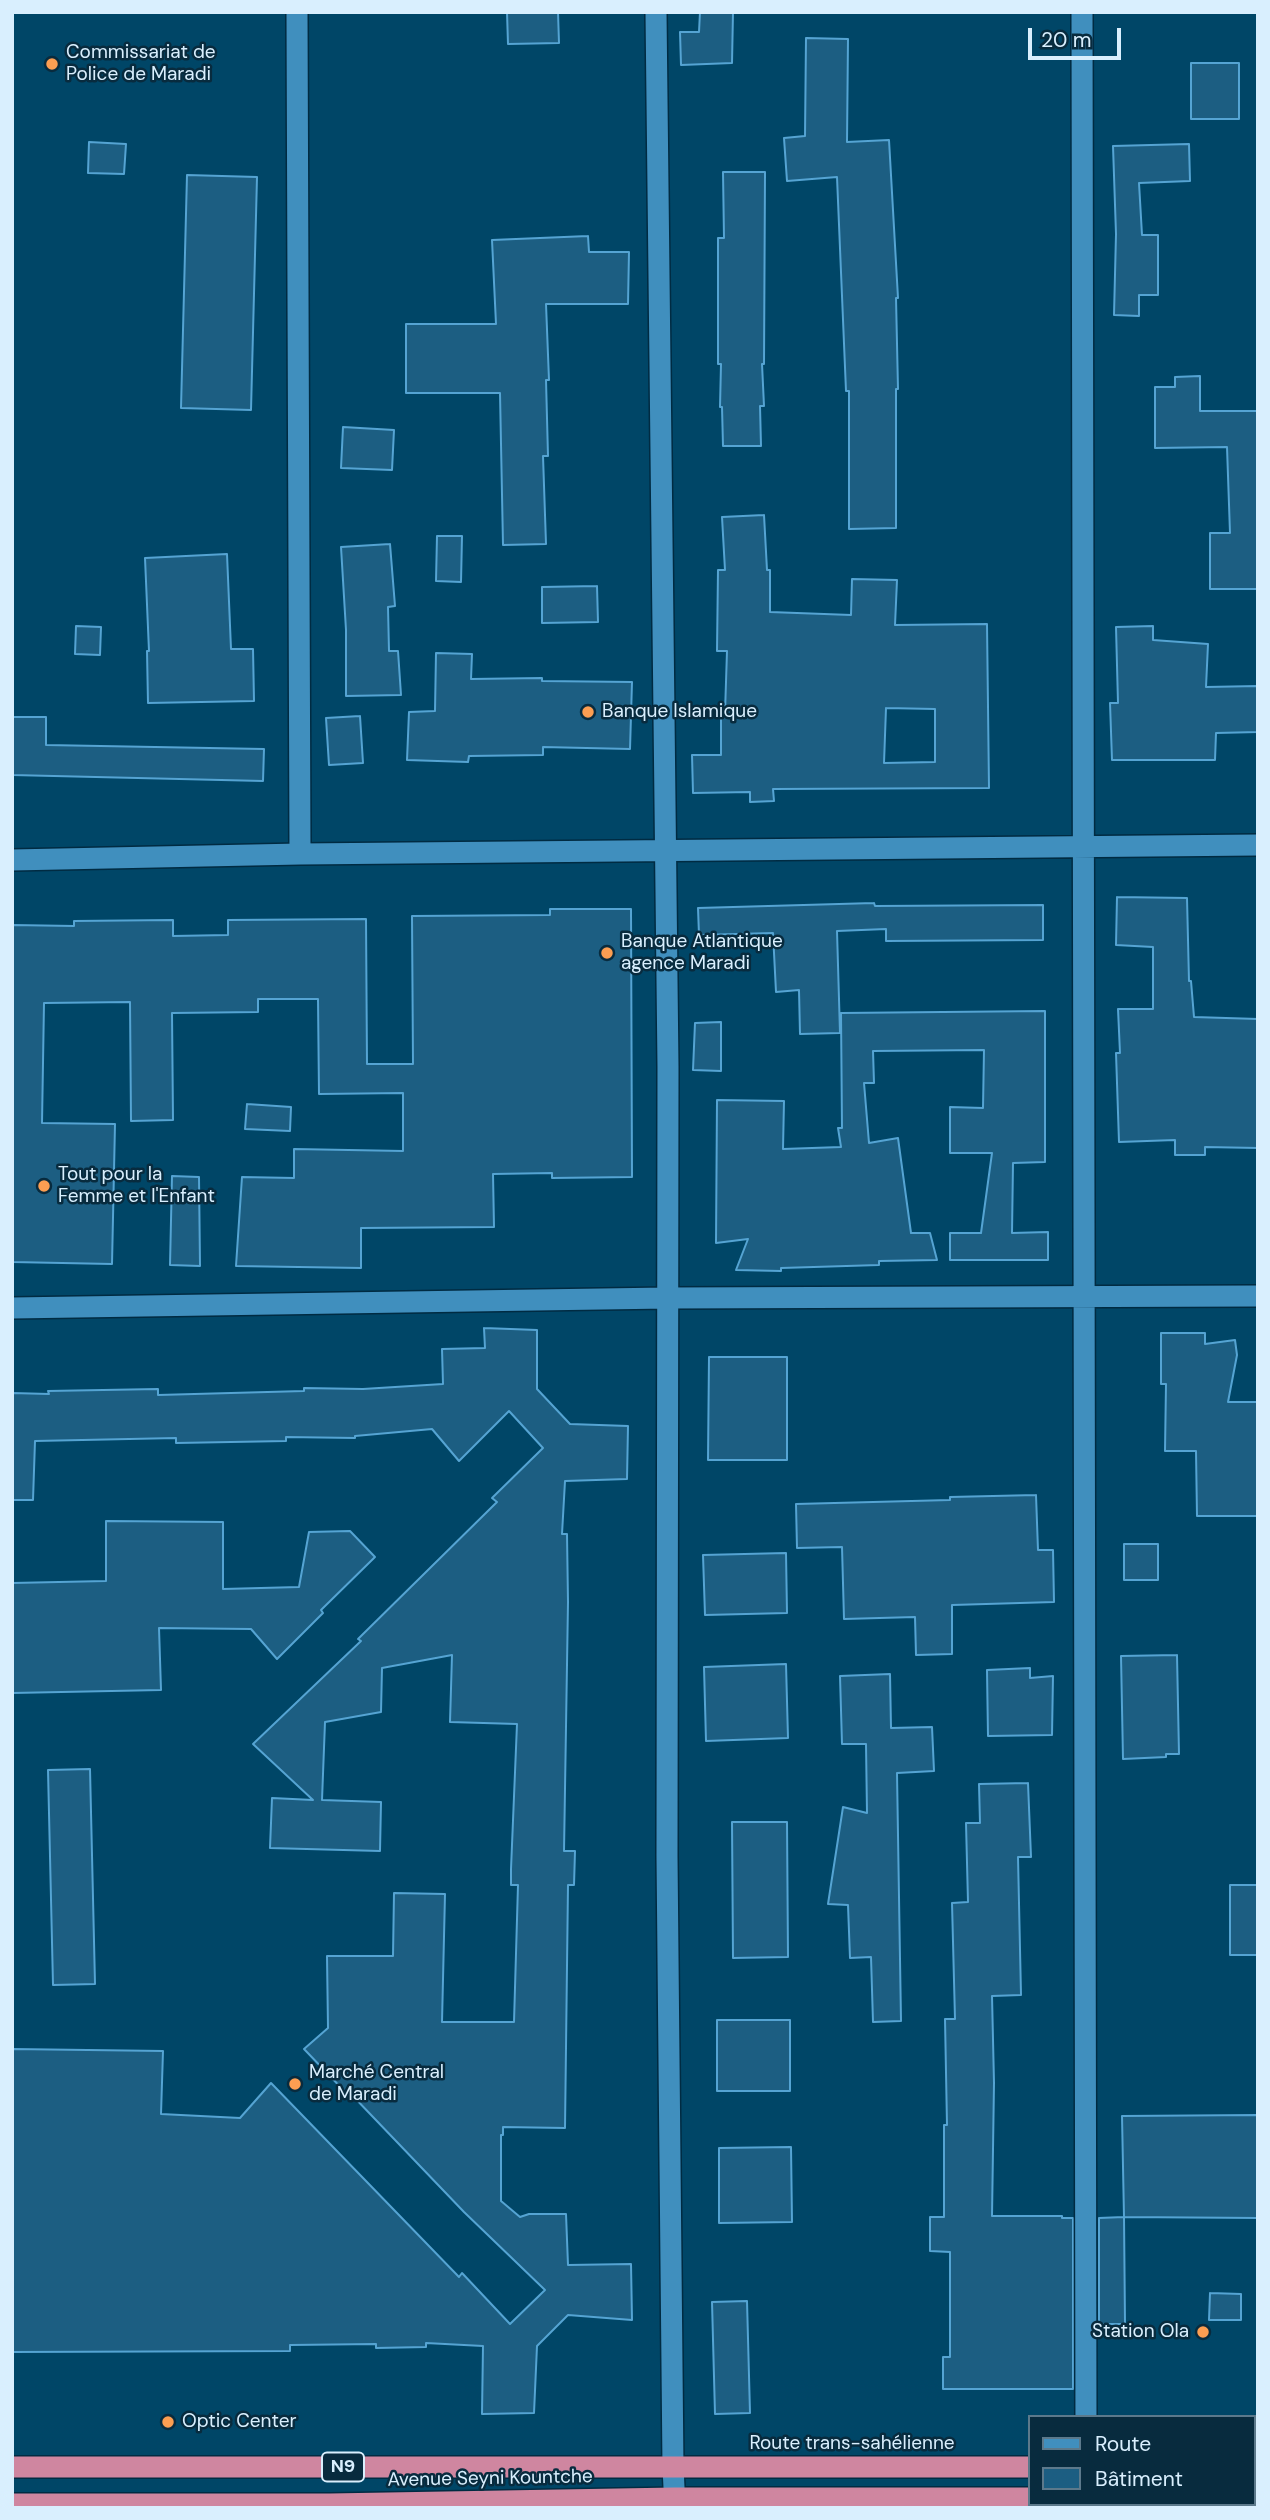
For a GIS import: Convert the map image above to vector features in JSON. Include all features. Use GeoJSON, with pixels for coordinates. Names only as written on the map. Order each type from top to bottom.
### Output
{"type":"FeatureCollection","features":[{"type":"Feature","properties":{"kind":"highway","name":"Avenue Seyni Kountche"},"geometry":{"type":"LineString","coordinates":[[12,2467],[673,2467]]}},
{"type":"Feature","properties":{"kind":"highway","name":"Route trans-sahélienne"},"geometry":{"type":"LineString","coordinates":[[673,2467],[1028,2467]]}},
{"type":"Feature","properties":{"kind":"highway","name":"N9"},"geometry":{"type":"LineString","coordinates":[[675,2503],[705,2498],[1028,2498]]}},
{"type":"Feature","properties":{"kind":"highway","name":"Avenue Seyni Kountche"},"geometry":{"type":"LineString","coordinates":[[12,2504],[675,2503]]}},
{"type":"Feature","properties":{"kind":"street"},"geometry":{"type":"LineString","coordinates":[[297,12],[300,854]]}},
{"type":"Feature","properties":{"kind":"street"},"geometry":{"type":"LineString","coordinates":[[656,12],[668,1067],[667,1856],[675,2503]]}},
{"type":"Feature","properties":{"kind":"street"},"geometry":{"type":"LineString","coordinates":[[1082,12],[1086,2415]]}},
{"type":"Feature","properties":{"kind":"street"},"geometry":{"type":"LineString","coordinates":[[12,860],[300,854],[1258,845]]}},
{"type":"Feature","properties":{"kind":"street"},"geometry":{"type":"LineString","coordinates":[[12,1308],[667,1298],[1258,1296]]}},
{"type":"Feature","properties":{"kind":"building"},"geometry":{"type":"Polygon","coordinates":[[[507,12],[558,12],[559,43],[508,44],[507,12]]]}},
{"type":"Feature","properties":{"kind":"building"},"geometry":{"type":"Polygon","coordinates":[[[700,12],[733,12],[732,63],[681,65],[680,32],[699,32],[700,12]]]}},
{"type":"Feature","properties":{"kind":"building"},"geometry":{"type":"Polygon","coordinates":[[[806,38],[848,39],[847,142],[889,140],[898,298],[896,528],[849,529],[849,391],[846,391],[837,177],[787,181],[784,138],[805,136],[806,38]]]}},
{"type":"Feature","properties":{"kind":"building"},"geometry":{"type":"Polygon","coordinates":[[[1191,63],[1239,63],[1239,119],[1191,119],[1191,63]]]}},
{"type":"Feature","properties":{"kind":"building"},"geometry":{"type":"Polygon","coordinates":[[[89,142],[126,144],[124,174],[88,173],[89,142]]]}},
{"type":"Feature","properties":{"kind":"building"},"geometry":{"type":"Polygon","coordinates":[[[1189,144],[1190,181],[1139,183],[1142,235],[1158,235],[1158,295],[1139,295],[1139,316],[1114,315],[1116,234],[1113,146],[1189,144]]]}},
{"type":"Feature","properties":{"kind":"building"},"geometry":{"type":"Polygon","coordinates":[[[723,172],[765,172],[762,364],[764,406],[760,406],[761,446],[723,446],[721,364],[718,364],[718,238],[724,238],[723,172]]]}},
{"type":"Feature","properties":{"kind":"building"},"geometry":{"type":"Polygon","coordinates":[[[187,175],[257,177],[251,410],[181,408],[187,175]]]}},
{"type":"Feature","properties":{"kind":"building"},"geometry":{"type":"Polygon","coordinates":[[[588,236],[589,252],[629,252],[628,304],[546,304],[548,456],[543,456],[546,544],[503,545],[500,393],[406,393],[406,324],[496,324],[492,240],[588,236]]]}},
{"type":"Feature","properties":{"kind":"building"},"geometry":{"type":"Polygon","coordinates":[[[1200,376],[1200,411],[1258,411],[1258,589],[1210,589],[1210,533],[1230,533],[1227,447],[1155,448],[1155,387],[1175,387],[1175,377],[1200,376]]]}},
{"type":"Feature","properties":{"kind":"building"},"geometry":{"type":"Polygon","coordinates":[[[343,427],[394,430],[392,470],[341,468],[343,427]]]}},
{"type":"Feature","properties":{"kind":"building"},"geometry":{"type":"Polygon","coordinates":[[[764,515],[767,570],[770,570],[770,612],[851,615],[852,579],[897,580],[895,625],[987,624],[989,788],[773,789],[774,801],[750,802],[750,792],[693,793],[692,755],[721,755],[721,713],[725,713],[727,651],[717,651],[718,570],[725,570],[722,517],[764,515]],[[886,708],[884,763],[935,762],[935,709],[886,708]]]}},
{"type":"Feature","properties":{"kind":"building"},"geometry":{"type":"Polygon","coordinates":[[[437,536],[462,536],[461,582],[436,581],[437,536]]]}},
{"type":"Feature","properties":{"kind":"building"},"geometry":{"type":"Polygon","coordinates":[[[390,544],[395,606],[388,607],[389,651],[398,651],[401,695],[346,696],[346,630],[341,547],[390,544]]]}},
{"type":"Feature","properties":{"kind":"building"},"geometry":{"type":"Polygon","coordinates":[[[227,554],[231,649],[253,649],[254,701],[148,703],[145,558],[227,554]]]}},
{"type":"Feature","properties":{"kind":"building"},"geometry":{"type":"Polygon","coordinates":[[[597,586],[598,622],[542,623],[542,587],[597,586]]]}},
{"type":"Feature","properties":{"kind":"building"},"geometry":{"type":"Polygon","coordinates":[[[76,626],[101,627],[100,655],[75,654],[76,626]]]}},
{"type":"Feature","properties":{"kind":"building"},"geometry":{"type":"Polygon","coordinates":[[[1153,626],[1153,640],[1208,644],[1206,687],[1258,686],[1258,732],[1216,733],[1215,760],[1112,760],[1110,703],[1118,703],[1116,627],[1153,626]]]}},
{"type":"Feature","properties":{"kind":"building"},"geometry":{"type":"Polygon","coordinates":[[[436,653],[472,654],[471,679],[542,678],[542,681],[632,682],[630,749],[543,747],[543,755],[469,756],[468,762],[407,760],[409,712],[435,711],[436,653]]]}},
{"type":"Feature","properties":{"kind":"building"},"geometry":{"type":"Polygon","coordinates":[[[360,716],[363,763],[329,765],[326,718],[360,716]]]}},
{"type":"Feature","properties":{"kind":"building"},"geometry":{"type":"Polygon","coordinates":[[[12,717],[46,717],[46,745],[264,749],[263,781],[12,775],[12,717]]]}},
{"type":"Feature","properties":{"kind":"building"},"geometry":{"type":"Polygon","coordinates":[[[1117,897],[1187,898],[1189,981],[1194,1017],[1258,1019],[1258,1148],[1205,1147],[1205,1155],[1175,1155],[1175,1140],[1119,1142],[1116,1053],[1120,1053],[1118,1009],[1153,1009],[1153,947],[1116,945],[1117,897]]]}},
{"type":"Feature","properties":{"kind":"building"},"geometry":{"type":"Polygon","coordinates":[[[874,903],[875,906],[1043,905],[1043,940],[886,941],[886,929],[837,931],[840,1033],[800,1034],[799,990],[776,992],[773,933],[699,935],[698,908],[874,903]]]}},
{"type":"Feature","properties":{"kind":"building"},"geometry":{"type":"Polygon","coordinates":[[[550,909],[631,909],[632,1177],[552,1178],[552,1173],[493,1174],[494,1227],[361,1228],[361,1268],[236,1266],[242,1177],[294,1178],[294,1149],[403,1151],[403,1093],[319,1094],[318,999],[258,999],[258,1012],[172,1013],[173,1120],[131,1121],[130,1002],[44,1003],[42,1123],[115,1124],[112,1264],[12,1262],[12,925],[74,926],[74,921],[173,920],[173,936],[228,935],[228,920],[366,919],[367,1064],[413,1064],[412,916],[550,915],[550,909]]]}},
{"type":"Feature","properties":{"kind":"building"},"geometry":{"type":"Polygon","coordinates":[[[1045,1011],[1045,1162],[1013,1163],[1012,1233],[1048,1232],[1048,1260],[950,1260],[950,1233],[981,1233],[992,1153],[950,1153],[950,1107],[983,1108],[984,1050],[873,1051],[874,1083],[864,1083],[869,1143],[898,1138],[911,1233],[930,1233],[937,1260],[879,1261],[879,1265],[781,1268],[781,1271],[736,1270],[748,1239],[716,1243],[717,1100],[784,1101],[783,1149],[841,1147],[838,1128],[842,1128],[841,1013],[1045,1011]]]}},
{"type":"Feature","properties":{"kind":"building"},"geometry":{"type":"Polygon","coordinates":[[[721,1022],[721,1071],[693,1070],[695,1023],[721,1022]]]}},
{"type":"Feature","properties":{"kind":"building"},"geometry":{"type":"Polygon","coordinates":[[[247,1104],[291,1107],[290,1131],[245,1129],[247,1104]]]}},
{"type":"Feature","properties":{"kind":"building"},"geometry":{"type":"Polygon","coordinates":[[[172,1176],[199,1177],[200,1266],[170,1265],[172,1176]]]}},
{"type":"Feature","properties":{"kind":"building"},"geometry":{"type":"Polygon","coordinates":[[[484,1328],[537,1330],[537,1389],[570,1424],[628,1426],[627,1479],[565,1481],[562,1534],[567,1534],[568,1602],[564,1851],[575,1851],[574,1885],[568,1885],[565,2128],[503,2127],[501,2201],[520,2217],[529,2214],[566,2214],[568,2265],[631,2264],[632,2320],[568,2315],[537,2346],[534,2413],[482,2414],[483,2346],[426,2343],[426,2347],[376,2348],[376,2344],[290,2345],[290,2351],[12,2352],[12,2049],[163,2051],[161,2114],[240,2118],[271,2083],[459,2277],[462,2273],[510,2324],[545,2290],[464,2212],[304,2049],[328,2028],[327,1956],[393,1956],[394,1893],[445,1894],[442,2022],[514,2022],[518,1885],[511,1885],[511,1869],[517,1724],[450,1722],[452,1655],[382,1668],[381,1712],[325,1722],[322,1800],[381,1802],[380,1851],[270,1848],[272,1798],[313,1800],[253,1744],[361,1641],[358,1639],[497,1502],[492,1498],[543,1448],[509,1411],[459,1461],[432,1429],[355,1438],[286,1437],[286,1441],[176,1443],[176,1438],[35,1441],[33,1500],[12,1500],[12,1393],[158,1389],[158,1395],[443,1384],[442,1349],[485,1348],[484,1328]]]}},
{"type":"Feature","properties":{"kind":"building"},"geometry":{"type":"Polygon","coordinates":[[[1161,1333],[1205,1333],[1205,1344],[1235,1340],[1237,1355],[1228,1402],[1258,1402],[1258,1516],[1197,1516],[1196,1451],[1165,1451],[1166,1384],[1161,1384],[1161,1333]]]}},
{"type":"Feature","properties":{"kind":"building"},"geometry":{"type":"Polygon","coordinates":[[[709,1357],[787,1357],[787,1460],[708,1460],[709,1357]]]}},
{"type":"Feature","properties":{"kind":"building"},"geometry":{"type":"Polygon","coordinates":[[[1036,1495],[1038,1550],[1053,1550],[1054,1602],[952,1605],[952,1654],[916,1655],[915,1617],[844,1619],[842,1547],[797,1548],[796,1504],[1036,1495]]]}},
{"type":"Feature","properties":{"kind":"building"},"geometry":{"type":"Polygon","coordinates":[[[106,1521],[223,1522],[223,1589],[299,1587],[309,1532],[350,1531],[375,1557],[321,1610],[323,1613],[277,1659],[251,1629],[159,1628],[161,1690],[12,1693],[12,1583],[106,1581],[106,1521]]]}},
{"type":"Feature","properties":{"kind":"building"},"geometry":{"type":"Polygon","coordinates":[[[1124,1544],[1158,1544],[1158,1580],[1124,1580],[1124,1544]]]}},
{"type":"Feature","properties":{"kind":"building"},"geometry":{"type":"Polygon","coordinates":[[[786,1553],[787,1613],[705,1615],[703,1555],[786,1553]]]}},
{"type":"Feature","properties":{"kind":"building"},"geometry":{"type":"Polygon","coordinates":[[[1177,1655],[1179,1754],[1123,1759],[1121,1656],[1177,1655]]]}},
{"type":"Feature","properties":{"kind":"building"},"geometry":{"type":"Polygon","coordinates":[[[786,1664],[788,1738],[706,1741],[704,1667],[786,1664]]]}},
{"type":"Feature","properties":{"kind":"building"},"geometry":{"type":"Polygon","coordinates":[[[1030,1668],[1030,1678],[1053,1676],[1052,1735],[988,1736],[987,1670],[1030,1668]]]}},
{"type":"Feature","properties":{"kind":"building"},"geometry":{"type":"Polygon","coordinates":[[[890,1674],[891,1728],[932,1727],[934,1771],[897,1773],[901,2021],[873,2022],[871,1957],[850,1958],[848,1905],[828,1904],[843,1807],[867,1813],[866,1744],[842,1744],[840,1676],[890,1674]]]}},
{"type":"Feature","properties":{"kind":"building"},"geometry":{"type":"Polygon","coordinates":[[[90,1769],[95,1984],[53,1985],[48,1770],[90,1769]]]}},
{"type":"Feature","properties":{"kind":"building"},"geometry":{"type":"Polygon","coordinates":[[[1028,1783],[1031,1857],[1018,1857],[1021,1995],[992,1996],[992,2216],[1073,2218],[1073,2389],[943,2389],[943,2357],[950,2357],[950,2252],[930,2251],[930,2217],[944,2217],[944,2125],[947,2125],[945,2019],[955,2019],[952,1903],[968,1902],[966,1823],[980,1823],[979,1784],[1028,1783]]]}},
{"type":"Feature","properties":{"kind":"building"},"geometry":{"type":"Polygon","coordinates":[[[732,1822],[787,1822],[788,1957],[733,1958],[732,1822]]]}},
{"type":"Feature","properties":{"kind":"building"},"geometry":{"type":"Polygon","coordinates":[[[1230,1885],[1258,1885],[1258,1955],[1230,1955],[1230,1885]]]}},
{"type":"Feature","properties":{"kind":"building"},"geometry":{"type":"Polygon","coordinates":[[[717,2020],[790,2020],[790,2091],[717,2091],[717,2020]]]}},
{"type":"Feature","properties":{"kind":"building"},"geometry":{"type":"Polygon","coordinates":[[[1258,2115],[1258,2218],[1124,2217],[1122,2116],[1258,2115]]]}},
{"type":"Feature","properties":{"kind":"building"},"geometry":{"type":"Polygon","coordinates":[[[791,2147],[792,2222],[719,2223],[719,2148],[791,2147]]]}},
{"type":"Feature","properties":{"kind":"building"},"geometry":{"type":"Polygon","coordinates":[[[1124,2217],[1125,2324],[1099,2324],[1099,2218],[1124,2217]]]}},
{"type":"Feature","properties":{"kind":"building"},"geometry":{"type":"Polygon","coordinates":[[[1210,2293],[1241,2294],[1241,2320],[1209,2320],[1210,2293]]]}},
{"type":"Feature","properties":{"kind":"building"},"geometry":{"type":"Polygon","coordinates":[[[747,2301],[750,2413],[715,2414],[712,2302],[747,2301]]]}},
{"type":"Feature","properties":{"kind":"place","name":"Commissariat de Police de Maradi"},"geometry":{"type":"Point","coordinates":[52,64]}},
{"type":"Feature","properties":{"kind":"place","name":"Banque Islamique"},"geometry":{"type":"Point","coordinates":[588,712]}},
{"type":"Feature","properties":{"kind":"place","name":"Banque Atlantique agence Maradi"},"geometry":{"type":"Point","coordinates":[607,953]}},
{"type":"Feature","properties":{"kind":"place","name":"Tout pour la Femme et l'Enfant"},"geometry":{"type":"Point","coordinates":[44,1186]}},
{"type":"Feature","properties":{"kind":"place","name":"Marché Central de Maradi"},"geometry":{"type":"Point","coordinates":[295,2084]}},
{"type":"Feature","properties":{"kind":"place","name":"Station Ola"},"geometry":{"type":"Point","coordinates":[1203,2332]}},
{"type":"Feature","properties":{"kind":"place","name":"Optic Center"},"geometry":{"type":"Point","coordinates":[168,2422]}}]}
